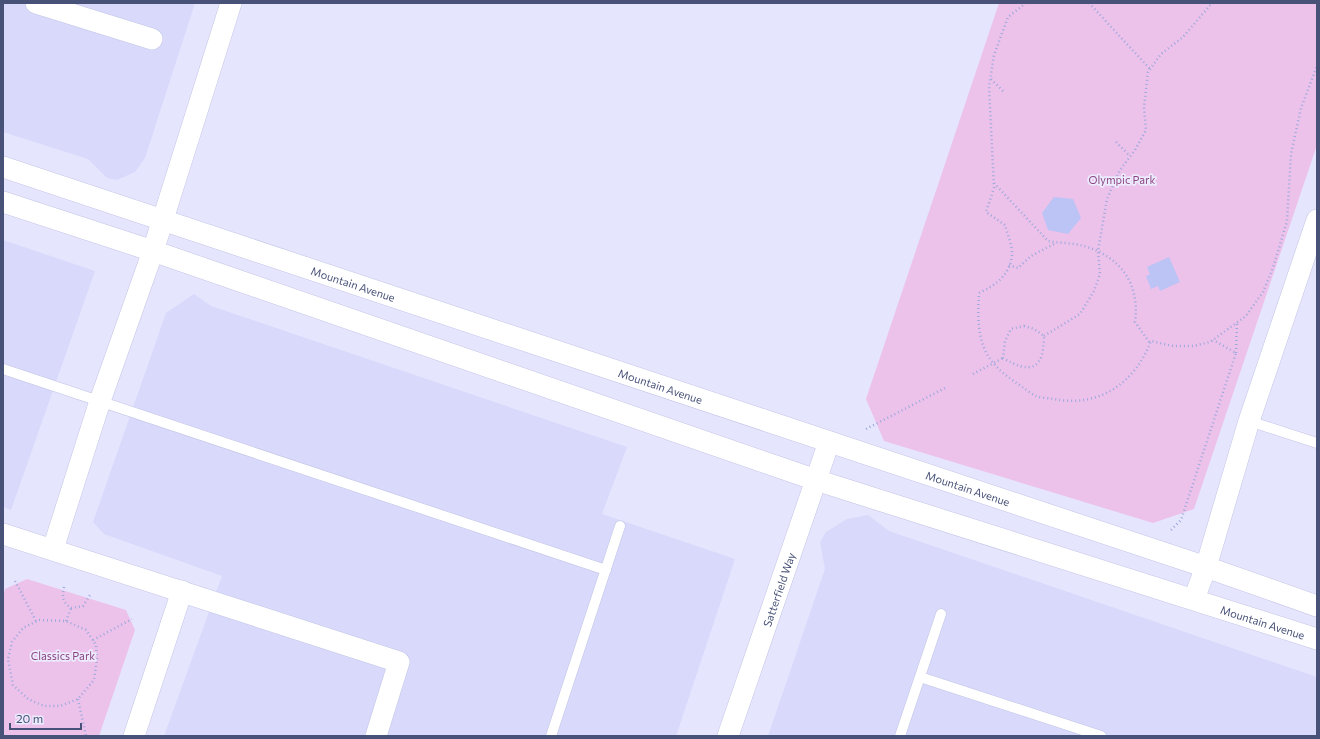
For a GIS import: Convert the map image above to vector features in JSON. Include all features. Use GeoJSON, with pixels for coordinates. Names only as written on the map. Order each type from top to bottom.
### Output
{"type":"FeatureCollection","features":[{"type":"Feature","properties":{"kind":"street"},"geometry":{"type":"LineString","coordinates":[[36,3],[152,39]]}},
{"type":"Feature","properties":{"kind":"street"},"geometry":{"type":"LineString","coordinates":[[53,549],[100,401],[153,251],[231,3]]}},
{"type":"Feature","properties":{"kind":"street","name":"Mountain Avenue"},"geometry":{"type":"LineString","coordinates":[[3,167],[1206,567],[1317,606]]}},
{"type":"Feature","properties":{"kind":"street","name":"Mountain Avenue"},"geometry":{"type":"LineString","coordinates":[[3,202],[153,251],[816,480],[1317,639]]}},
{"type":"Feature","properties":{"kind":"street"},"geometry":{"type":"LineString","coordinates":[[1194,599],[1206,567],[1249,421],[1317,220]]}},
{"type":"Feature","properties":{"kind":"street","name":"Satterfield Way"},"geometry":{"type":"LineString","coordinates":[[728,736],[828,442]]}},
{"type":"Feature","properties":{"kind":"street"},"geometry":{"type":"LineString","coordinates":[[3,534],[398,662],[376,736]]}},
{"type":"Feature","properties":{"kind":"street"},"geometry":{"type":"LineString","coordinates":[[134,736],[182,591]]}},
{"type":"Feature","properties":{"kind":"lane"},"geometry":{"type":"LineString","coordinates":[[3,369],[606,570]]}},
{"type":"Feature","properties":{"kind":"lane"},"geometry":{"type":"LineString","coordinates":[[1249,421],[1317,443]]}},
{"type":"Feature","properties":{"kind":"lane"},"geometry":{"type":"LineString","coordinates":[[551,736],[620,526]]}},
{"type":"Feature","properties":{"kind":"lane"},"geometry":{"type":"LineString","coordinates":[[900,736],[941,614]]}},
{"type":"Feature","properties":{"kind":"lane"},"geometry":{"type":"LineString","coordinates":[[920,677],[1101,736]]}},
{"type":"Feature","properties":{"kind":"path"},"geometry":{"type":"LineString","coordinates":[[1026,3],[1008,17],[994,55],[990,78],[990,126],[994,188],[986,212],[1005,225],[1013,254],[1005,276],[989,288],[979,293],[978,317],[980,334],[986,353],[1003,375],[1036,396],[1069,402],[1097,398],[1118,387],[1133,374],[1151,341],[1173,346],[1194,346],[1213,340],[1246,316],[1263,292],[1273,268],[1288,221],[1291,154],[1301,108],[1317,66]]}},
{"type":"Feature","properties":{"kind":"path"},"geometry":{"type":"LineString","coordinates":[[1089,3],[1150,69]]}},
{"type":"Feature","properties":{"kind":"path"},"geometry":{"type":"LineString","coordinates":[[1044,336],[1080,314],[1094,291],[1100,274],[1098,251],[1107,199],[1120,170],[1146,130],[1144,107],[1148,72],[1161,54],[1183,37],[1212,3]]}},
{"type":"Feature","properties":{"kind":"path"},"geometry":{"type":"LineString","coordinates":[[990,78],[1005,94]]}},
{"type":"Feature","properties":{"kind":"path"},"geometry":{"type":"LineString","coordinates":[[1116,142],[1130,156]]}},
{"type":"Feature","properties":{"kind":"path"},"geometry":{"type":"LineString","coordinates":[[994,182],[1048,242],[1083,245],[1111,258],[1126,274],[1135,292],[1137,308],[1135,322],[1150,343]]}},
{"type":"Feature","properties":{"kind":"path"},"geometry":{"type":"LineString","coordinates":[[1009,265],[1018,268],[1031,256],[1058,242]]}},
{"type":"Feature","properties":{"kind":"path"},"geometry":{"type":"LineString","coordinates":[[1164,528],[1172,530],[1181,520],[1236,353],[1237,322]]}},
{"type":"Feature","properties":{"kind":"path"},"geometry":{"type":"LineString","coordinates":[[1003,358],[1005,341],[1012,329],[1024,326],[1034,329],[1044,336]]}},
{"type":"Feature","properties":{"kind":"path"},"geometry":{"type":"LineString","coordinates":[[1003,358],[1024,368],[1034,366],[1042,360],[1044,336]]}},
{"type":"Feature","properties":{"kind":"path"},"geometry":{"type":"LineString","coordinates":[[1213,340],[1236,353]]}},
{"type":"Feature","properties":{"kind":"path"},"geometry":{"type":"LineString","coordinates":[[973,374],[1003,358]]}},
{"type":"Feature","properties":{"kind":"path"},"geometry":{"type":"LineString","coordinates":[[870,436],[865,430],[947,387]]}},
{"type":"Feature","properties":{"kind":"path"},"geometry":{"type":"LineString","coordinates":[[15,581],[36,621]]}},
{"type":"Feature","properties":{"kind":"path"},"geometry":{"type":"LineString","coordinates":[[64,587],[62,595],[64,602],[71,608]]}},
{"type":"Feature","properties":{"kind":"path"},"geometry":{"type":"LineString","coordinates":[[71,608],[83,606],[90,595]]}},
{"type":"Feature","properties":{"kind":"path"},"geometry":{"type":"LineString","coordinates":[[66,621],[71,608]]}},
{"type":"Feature","properties":{"kind":"path"},"geometry":{"type":"LineString","coordinates":[[93,640],[132,619]]}},
{"type":"Feature","properties":{"kind":"path"},"geometry":{"type":"LineString","coordinates":[[36,621],[66,621],[86,630],[96,645],[98,658],[94,680],[78,699],[60,706],[44,706],[28,699],[13,685],[8,659],[12,642],[24,628],[36,621]]}},
{"type":"Feature","properties":{"kind":"path"},"geometry":{"type":"LineString","coordinates":[[78,699],[86,736]]}},
{"type":"Feature","properties":{"kind":"shaded area"},"geometry":{"type":"Polygon","coordinates":[[[3,3],[195,3],[145,158],[135,172],[117,180],[107,178],[88,159],[3,132],[3,3]]]}},
{"type":"Feature","properties":{"kind":"shaded area"},"geometry":{"type":"Polygon","coordinates":[[[3,240],[95,271],[11,510],[3,507],[3,240]]]}},
{"type":"Feature","properties":{"kind":"shaded area"},"geometry":{"type":"Polygon","coordinates":[[[194,294],[211,306],[627,447],[602,514],[735,559],[676,736],[164,736],[222,576],[104,534],[93,522],[166,313],[194,294]]]}},
{"type":"Feature","properties":{"kind":"shaded area"},"geometry":{"type":"Polygon","coordinates":[[[868,515],[889,531],[1317,677],[1317,736],[768,736],[825,569],[820,542],[826,532],[847,519],[868,515]]]}},
{"type":"Feature","properties":{"kind":"green space","name":"Olympic Park"},"geometry":{"type":"Polygon","coordinates":[[[999,3],[1317,3],[1317,145],[1194,509],[1153,523],[884,441],[866,399],[999,3]]]}},
{"type":"Feature","properties":{"kind":"green space","name":"Classics Park"},"geometry":{"type":"Polygon","coordinates":[[[27,579],[126,610],[135,630],[99,736],[3,736],[3,596],[5,589],[27,579]]]}},
{"type":"Feature","properties":{"kind":"building"},"geometry":{"type":"Polygon","coordinates":[[[1054,197],[1073,199],[1081,218],[1068,234],[1048,230],[1042,213],[1054,197]]]}},
{"type":"Feature","properties":{"kind":"building"},"geometry":{"type":"Polygon","coordinates":[[[1169,257],[1180,282],[1160,291],[1158,286],[1151,289],[1146,276],[1150,274],[1147,267],[1169,257]]]}}]}
